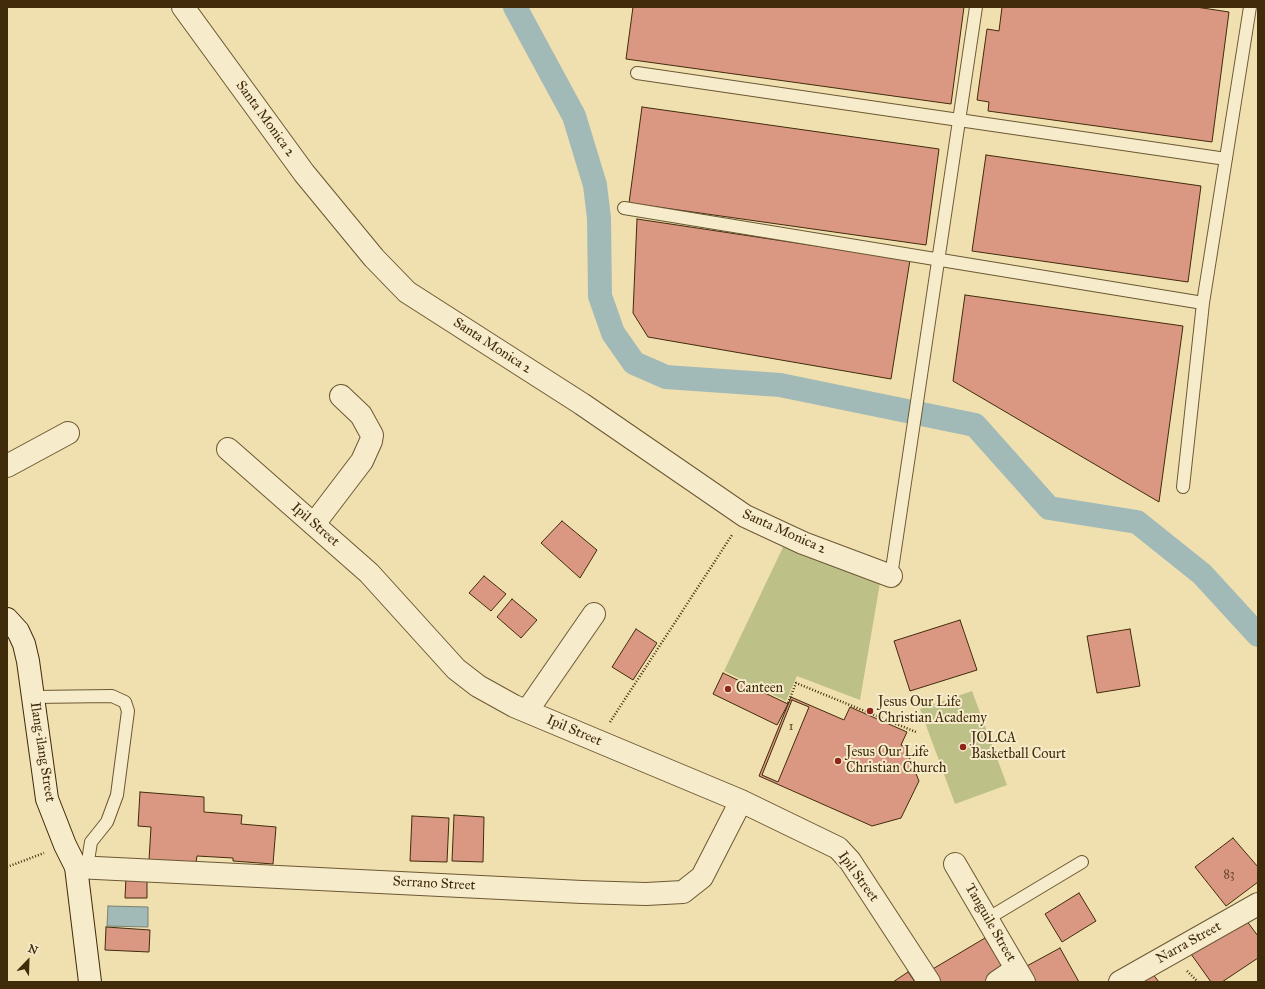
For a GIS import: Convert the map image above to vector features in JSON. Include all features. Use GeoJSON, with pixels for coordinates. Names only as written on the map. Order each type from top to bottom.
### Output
{"type":"FeatureCollection","features":[{"type":"Feature","properties":{"kind":"street","name":"Santa Monica 2"},"geometry":{"type":"LineString","coordinates":[[183,7],[304,173],[374,258],[407,292],[582,404],[745,516],[803,543],[891,576]]}},
{"type":"Feature","properties":{"kind":"street"},"geometry":{"type":"LineString","coordinates":[[314,524],[362,461],[372,441],[372,435],[361,415],[341,396]]}},
{"type":"Feature","properties":{"kind":"street"},"geometry":{"type":"LineString","coordinates":[[7,466],[68,433]]}},
{"type":"Feature","properties":{"kind":"street","name":"Ipil Street"},"geometry":{"type":"LineString","coordinates":[[228,449],[370,573],[456,669],[478,686],[527,711],[741,801],[838,848],[850,861],[929,982]]}},
{"type":"Feature","properties":{"kind":"street"},"geometry":{"type":"LineString","coordinates":[[527,711],[594,614]]}},
{"type":"Feature","properties":{"kind":"street","name":"Ilang-ilang Street"},"geometry":{"type":"LineString","coordinates":[[7,619],[18,631],[24,644],[48,800],[65,845],[81,867],[90,982]]}},
{"type":"Feature","properties":{"kind":"street","name":"Serrano Street"},"geometry":{"type":"LineString","coordinates":[[81,867],[582,892],[646,894],[683,892],[702,877],[741,801]]}},
{"type":"Feature","properties":{"kind":"street","name":"Tanguile Street"},"geometry":{"type":"LineString","coordinates":[[955,864],[1020,976]]}},
{"type":"Feature","properties":{"kind":"street","name":"Narra Street"},"geometry":{"type":"LineString","coordinates":[[1120,982],[1258,904]]}},
{"type":"Feature","properties":{"kind":"street"},"geometry":{"type":"LineString","coordinates":[[997,982],[1020,976]]}},
{"type":"Feature","properties":{"kind":"lane"},"geometry":{"type":"LineString","coordinates":[[891,576],[976,7]]}},
{"type":"Feature","properties":{"kind":"lane"},"geometry":{"type":"LineString","coordinates":[[1183,487],[1204,303],[1250,7]]}},
{"type":"Feature","properties":{"kind":"lane"},"geometry":{"type":"LineString","coordinates":[[637,73],[1226,159]]}},
{"type":"Feature","properties":{"kind":"lane"},"geometry":{"type":"LineString","coordinates":[[624,208],[1204,303]]}},
{"type":"Feature","properties":{"kind":"lane"},"geometry":{"type":"LineString","coordinates":[[33,697],[112,696],[125,702],[128,711],[117,795],[107,822],[91,842],[81,867]]}},
{"type":"Feature","properties":{"kind":"lane"},"geometry":{"type":"LineString","coordinates":[[987,919],[1082,862]]}},
{"type":"Feature","properties":{"kind":"path"},"geometry":{"type":"LineString","coordinates":[[598,741],[745,516]]}},
{"type":"Feature","properties":{"kind":"path"},"geometry":{"type":"LineString","coordinates":[[788,702],[796,683],[916,732]]}},
{"type":"Feature","properties":{"kind":"path"},"geometry":{"type":"LineString","coordinates":[[7,867],[65,845]]}},
{"type":"Feature","properties":{"kind":"green space"},"geometry":{"type":"Polygon","coordinates":[[[785,543],[880,583],[860,700],[797,676],[786,701],[724,671],[785,543]]]}},
{"type":"Feature","properties":{"kind":"green space","name":"JOLCA Basketball Court"},"geometry":{"type":"Polygon","coordinates":[[[972,691],[1007,785],[955,804],[920,709],[972,691]]]}},
{"type":"Feature","properties":{"kind":"water"},"geometry":{"type":"Polygon","coordinates":[[[108,906],[148,907],[148,927],[107,926],[108,906]]]}},
{"type":"Feature","properties":{"kind":"building"},"geometry":{"type":"Polygon","coordinates":[[[633,7],[964,7],[951,104],[626,59],[633,7]]]}},
{"type":"Feature","properties":{"kind":"building"},"geometry":{"type":"Polygon","coordinates":[[[1002,7],[1196,7],[1229,12],[1212,142],[988,111],[989,102],[977,100],[987,29],[999,31],[1002,7]]]}},
{"type":"Feature","properties":{"kind":"building"},"geometry":{"type":"Polygon","coordinates":[[[642,107],[939,149],[926,245],[629,203],[642,107]]]}},
{"type":"Feature","properties":{"kind":"building"},"geometry":{"type":"Polygon","coordinates":[[[986,155],[1201,186],[1188,282],[972,251],[986,155]]]}},
{"type":"Feature","properties":{"kind":"building"},"geometry":{"type":"Polygon","coordinates":[[[637,219],[910,260],[891,379],[648,337],[633,313],[637,219]]]}},
{"type":"Feature","properties":{"kind":"building"},"geometry":{"type":"Polygon","coordinates":[[[965,295],[1183,326],[1159,502],[953,381],[965,295]]]}},
{"type":"Feature","properties":{"kind":"building"},"geometry":{"type":"Polygon","coordinates":[[[562,521],[597,550],[580,578],[541,543],[562,521]]]}},
{"type":"Feature","properties":{"kind":"building"},"geometry":{"type":"Polygon","coordinates":[[[484,576],[506,594],[491,611],[469,593],[484,576]]]}},
{"type":"Feature","properties":{"kind":"building"},"geometry":{"type":"Polygon","coordinates":[[[512,599],[537,620],[521,638],[497,617],[512,599]]]}},
{"type":"Feature","properties":{"kind":"building"},"geometry":{"type":"Polygon","coordinates":[[[960,620],[977,670],[910,691],[894,641],[960,620]]]}},
{"type":"Feature","properties":{"kind":"building"},"geometry":{"type":"Polygon","coordinates":[[[636,629],[657,643],[633,680],[612,667],[636,629]]]}},
{"type":"Feature","properties":{"kind":"building"},"geometry":{"type":"Polygon","coordinates":[[[1130,629],[1140,686],[1097,693],[1087,636],[1130,629]]]}},
{"type":"Feature","properties":{"kind":"building"},"geometry":{"type":"Polygon","coordinates":[[[723,673],[788,704],[777,725],[713,694],[723,673]]]}},
{"type":"Feature","properties":{"kind":"building","name":"Jesus Our Life Christian Church"},"geometry":{"type":"Polygon","coordinates":[[[791,697],[844,720],[850,707],[907,732],[901,745],[905,747],[919,781],[901,818],[872,826],[759,776],[791,697]]]}},
{"type":"Feature","properties":{"kind":"building"},"geometry":{"type":"Polygon","coordinates":[[[792,700],[809,707],[778,782],[762,775],[792,700]]]}},
{"type":"Feature","properties":{"kind":"building"},"geometry":{"type":"Polygon","coordinates":[[[140,792],[204,797],[204,812],[242,815],[241,824],[276,827],[273,864],[233,861],[233,858],[197,856],[196,863],[149,860],[151,827],[138,826],[140,792]]]}},
{"type":"Feature","properties":{"kind":"building"},"geometry":{"type":"Polygon","coordinates":[[[454,815],[484,817],[483,862],[452,861],[454,815]]]}},
{"type":"Feature","properties":{"kind":"building"},"geometry":{"type":"Polygon","coordinates":[[[412,816],[449,818],[447,862],[410,861],[412,816]]]}},
{"type":"Feature","properties":{"kind":"building"},"geometry":{"type":"Polygon","coordinates":[[[1233,838],[1258,867],[1258,882],[1226,906],[1195,867],[1233,838]]]}},
{"type":"Feature","properties":{"kind":"building"},"geometry":{"type":"Polygon","coordinates":[[[126,877],[147,877],[147,898],[125,898],[126,877]]]}},
{"type":"Feature","properties":{"kind":"building"},"geometry":{"type":"Polygon","coordinates":[[[1079,893],[1096,921],[1062,942],[1045,914],[1079,893]]]}},
{"type":"Feature","properties":{"kind":"building"},"geometry":{"type":"Polygon","coordinates":[[[1246,920],[1258,936],[1258,958],[1222,982],[1211,982],[1191,954],[1246,920]]]}},
{"type":"Feature","properties":{"kind":"building"},"geometry":{"type":"Polygon","coordinates":[[[106,927],[150,930],[149,952],[105,950],[106,927]]]}},
{"type":"Feature","properties":{"kind":"building"},"geometry":{"type":"Polygon","coordinates":[[[985,938],[1005,971],[985,982],[938,982],[931,970],[985,938]]]}},
{"type":"Feature","properties":{"kind":"building"},"geometry":{"type":"Polygon","coordinates":[[[1060,948],[1079,982],[1033,982],[1025,967],[1060,948]]]}},
{"type":"Feature","properties":{"kind":"building"},"geometry":{"type":"Polygon","coordinates":[[[908,972],[915,982],[893,982],[908,972]]]}},
{"type":"Feature","properties":{"kind":"building"},"geometry":{"type":"Polygon","coordinates":[[[1152,973],[1159,982],[1136,982],[1152,973]]]}},
{"type":"Feature","properties":{"kind":"waterway"},"geometry":{"type":"LineString","coordinates":[[515,7],[574,116],[595,185],[599,218],[600,296],[613,333],[634,363],[666,377],[780,385],[975,425],[1049,508],[1137,522],[1202,574],[1258,635]]}},
{"type":"Feature","properties":{"kind":"place","name":"Canteen"},"geometry":{"type":"Point","coordinates":[728,689]}},
{"type":"Feature","properties":{"kind":"place","name":"Jesus Our Life Christian Academy"},"geometry":{"type":"Point","coordinates":[870,711]}},
{"type":"Feature","properties":{"kind":"place","name":"JOLCA Basketball Court"},"geometry":{"type":"Point","coordinates":[963,747]}},
{"type":"Feature","properties":{"kind":"place","name":"Jesus Our Life Christian Church"},"geometry":{"type":"Point","coordinates":[838,761]}}]}
